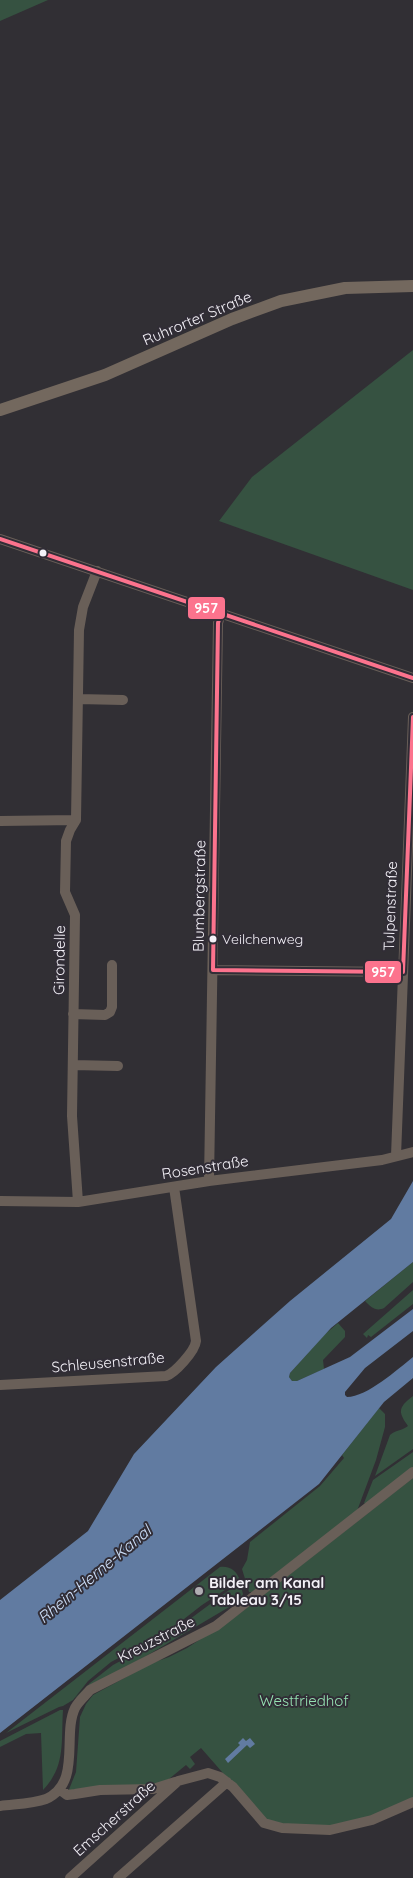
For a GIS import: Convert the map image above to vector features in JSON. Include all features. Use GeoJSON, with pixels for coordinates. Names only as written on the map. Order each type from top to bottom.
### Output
{"type":"FeatureCollection","features":[{"type":"Feature","properties":{"kind":"main road","name":"Ruhrorter Straße"},"geometry":{"type":"LineString","coordinates":[[0,410],[65,390],[105,375],[232,319],[281,301],[345,288],[413,286]]}},
{"type":"Feature","properties":{"kind":"street"},"geometry":{"type":"LineString","coordinates":[[0,539],[413,678]]}},
{"type":"Feature","properties":{"kind":"street","name":"Girondelle"},"geometry":{"type":"LineString","coordinates":[[78,1202],[72,1116],[74,915],[66,892],[66,840],[76,820],[80,623],[87,595],[96,571]]}},
{"type":"Feature","properties":{"kind":"street","name":"Blumbergstraße"},"geometry":{"type":"LineString","coordinates":[[209,1180],[218,623],[221,613]]}},
{"type":"Feature","properties":{"kind":"street"},"geometry":{"type":"LineString","coordinates":[[78,700],[122,700]]}},
{"type":"Feature","properties":{"kind":"street","name":"Tulpenstraße"},"geometry":{"type":"LineString","coordinates":[[396,1156],[413,717]]}},
{"type":"Feature","properties":{"kind":"street"},"geometry":{"type":"LineString","coordinates":[[0,821],[76,820]]}},
{"type":"Feature","properties":{"kind":"street","name":"Girondelle"},"geometry":{"type":"LineString","coordinates":[[73,1014],[105,1015],[110,1012],[112,1006],[112,965]]}},
{"type":"Feature","properties":{"kind":"street"},"geometry":{"type":"LineString","coordinates":[[213,970],[403,972]]}},
{"type":"Feature","properties":{"kind":"street"},"geometry":{"type":"LineString","coordinates":[[73,1065],[118,1066]]}},
{"type":"Feature","properties":{"kind":"street","name":"Rosenstraße"},"geometry":{"type":"LineString","coordinates":[[0,1201],[78,1202],[209,1180],[382,1160],[413,1152]]}},
{"type":"Feature","properties":{"kind":"street","name":"Schleusenstraße"},"geometry":{"type":"LineString","coordinates":[[0,1385],[166,1376],[172,1373],[194,1349],[196,1341],[174,1186]]}},
{"type":"Feature","properties":{"kind":"street","name":"Kreuzstraße"},"geometry":{"type":"LineString","coordinates":[[59,1789],[64,1780],[68,1765],[72,1719],[75,1707],[90,1690],[216,1626],[413,1472]]}},
{"type":"Feature","properties":{"kind":"street","name":"Emscherstraße"},"geometry":{"type":"LineString","coordinates":[[59,1789],[67,1795],[100,1790],[153,1789],[208,1773],[220,1777],[227,1782],[261,1821],[282,1828],[330,1830],[372,1820],[413,1802]]}},
{"type":"Feature","properties":{"kind":"street","name":"Emscherstraße"},"geometry":{"type":"LineString","coordinates":[[70,1878],[180,1780]]}},
{"type":"Feature","properties":{"kind":"street"},"geometry":{"type":"LineString","coordinates":[[118,1878],[227,1782]]}},
{"type":"Feature","properties":{"kind":"street"},"geometry":{"type":"LineString","coordinates":[[0,1806],[39,1801],[52,1795],[59,1789]]}},
{"type":"Feature","properties":{"kind":"green space"},"geometry":{"type":"Polygon","coordinates":[[[0,0],[48,0],[0,21],[0,0]]]}},
{"type":"Feature","properties":{"kind":"green space"},"geometry":{"type":"Polygon","coordinates":[[[413,350],[413,590],[219,521],[252,477],[413,350]]]}},
{"type":"Feature","properties":{"kind":"green space"},"geometry":{"type":"Polygon","coordinates":[[[413,1262],[413,1282],[384,1308],[376,1309],[365,1301],[413,1262]]]}},
{"type":"Feature","properties":{"kind":"green space"},"geometry":{"type":"Polygon","coordinates":[[[413,1290],[413,1304],[371,1337],[368,1335],[367,1338],[363,1334],[413,1290]]]}},
{"type":"Feature","properties":{"kind":"green space"},"geometry":{"type":"Polygon","coordinates":[[[338,1323],[345,1331],[345,1337],[323,1360],[324,1369],[297,1381],[292,1381],[289,1377],[290,1373],[324,1335],[338,1323]]]}},
{"type":"Feature","properties":{"kind":"green space"},"geometry":{"type":"Polygon","coordinates":[[[413,1396],[413,1449],[375,1476],[390,1435],[408,1426],[402,1417],[401,1410],[402,1406],[413,1396]]]}},
{"type":"Feature","properties":{"kind":"green space"},"geometry":{"type":"Polygon","coordinates":[[[379,1408],[385,1414],[385,1427],[376,1460],[357,1511],[252,1592],[249,1592],[242,1569],[247,1560],[250,1542],[320,1486],[344,1458],[342,1455],[379,1408]]]}},
{"type":"Feature","properties":{"kind":"green space"},"geometry":{"type":"Polygon","coordinates":[[[413,1452],[413,1468],[367,1504],[364,1503],[373,1480],[413,1452]]]}},
{"type":"Feature","properties":{"kind":"green space","name":"Westfriedhof"},"geometry":{"type":"Polygon","coordinates":[[[413,1478],[413,1799],[372,1817],[330,1828],[282,1826],[265,1821],[201,1748],[190,1757],[195,1764],[190,1769],[186,1765],[169,1779],[156,1785],[68,1792],[76,1772],[80,1717],[93,1695],[152,1663],[187,1648],[239,1614],[413,1478]]]}},
{"type":"Feature","properties":{"kind":"green space"},"geometry":{"type":"Polygon","coordinates":[[[220,1567],[227,1567],[233,1570],[240,1580],[202,1605],[166,1633],[111,1662],[88,1681],[73,1700],[6,1733],[220,1567]]]}},
{"type":"Feature","properties":{"kind":"green space"},"geometry":{"type":"Polygon","coordinates":[[[240,1582],[243,1594],[241,1600],[75,1698],[113,1665],[167,1636],[240,1582]]]}},
{"type":"Feature","properties":{"kind":"green space"},"geometry":{"type":"Polygon","coordinates":[[[63,1710],[59,1763],[56,1772],[43,1790],[41,1733],[26,1734],[0,1747],[0,1741],[63,1710]]]}},
{"type":"Feature","properties":{"kind":"water","name":"Rhein-Herne-Kanal"},"geometry":{"type":"Polygon","coordinates":[[[413,1181],[413,1262],[331,1328],[290,1373],[289,1377],[292,1381],[297,1381],[350,1357],[413,1309],[413,1331],[365,1368],[345,1392],[345,1395],[347,1397],[355,1396],[373,1388],[413,1357],[413,1378],[384,1402],[319,1484],[0,1733],[0,1600],[88,1531],[134,1454],[216,1367],[290,1301],[391,1219],[413,1181]]]}},
{"type":"Feature","properties":{"kind":"water"},"geometry":{"type":"Polygon","coordinates":[[[243,1738],[246,1741],[250,1738],[255,1744],[250,1748],[247,1745],[228,1763],[225,1759],[240,1745],[238,1743],[243,1738]]]}},
{"type":"Feature","properties":{"kind":"transit line","name":"957"},"geometry":{"type":"LineString","coordinates":[[0,539],[413,678]]}},
{"type":"Feature","properties":{"kind":"transit line","name":"957"},"geometry":{"type":"LineString","coordinates":[[221,613],[218,623],[213,970],[403,972],[413,717]]}},
{"type":"Feature","properties":{"kind":"place","name":"Veilchenweg"},"geometry":{"type":"Point","coordinates":[213,939]}},
{"type":"Feature","properties":{"kind":"place","name":"Bilder am Kanal Tableau 3/15"},"geometry":{"type":"Point","coordinates":[199,1591]}}]}
